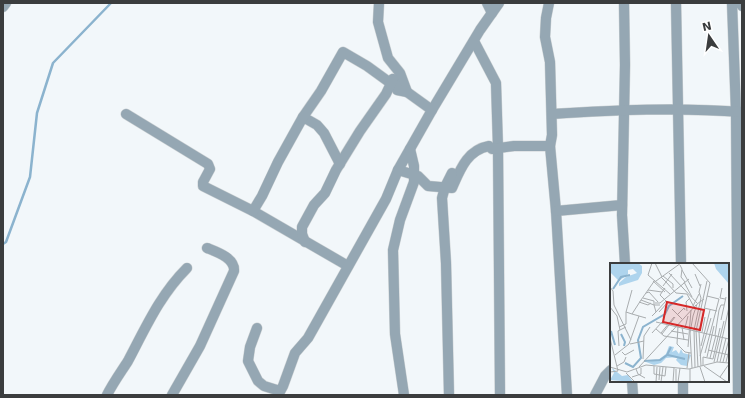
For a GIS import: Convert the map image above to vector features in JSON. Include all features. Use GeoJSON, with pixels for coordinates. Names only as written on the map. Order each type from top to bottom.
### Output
{"type":"FeatureCollection","features":[{"type":"Feature","properties":{"kind":"street"},"geometry":{"type":"LineString","coordinates":[[3,7],[6,3]]}},
{"type":"Feature","properties":{"kind":"street"},"geometry":{"type":"LineString","coordinates":[[379,3],[378,22],[388,58],[400,73],[407,92]]}},
{"type":"Feature","properties":{"kind":"street"},"geometry":{"type":"LineString","coordinates":[[487,3],[492,13]]}},
{"type":"Feature","properties":{"kind":"street"},"geometry":{"type":"LineString","coordinates":[[257,328],[250,347],[248,361],[258,381],[264,386],[279,393],[295,353],[308,338],[386,199],[398,170],[432,110],[499,3]]}},
{"type":"Feature","properties":{"kind":"street"},"geometry":{"type":"LineString","coordinates":[[549,3],[546,18],[545,38],[550,62],[552,114],[552,135],[550,146],[556,211],[566,395]]}},
{"type":"Feature","properties":{"kind":"street"},"geometry":{"type":"LineString","coordinates":[[624,3],[625,65],[622,205],[625,263]]}},
{"type":"Feature","properties":{"kind":"street"},"geometry":{"type":"LineString","coordinates":[[676,3],[681,263]]}},
{"type":"Feature","properties":{"kind":"street"},"geometry":{"type":"LineString","coordinates":[[732,3],[738,65],[739,112],[740,265],[737,289],[738,395]]}},
{"type":"Feature","properties":{"kind":"street"},"geometry":{"type":"LineString","coordinates":[[474,41],[496,83],[500,395]]}},
{"type":"Feature","properties":{"kind":"street"},"geometry":{"type":"LineString","coordinates":[[253,212],[303,117],[321,91],[343,52],[367,66],[389,82],[393,79]]}},
{"type":"Feature","properties":{"kind":"street"},"geometry":{"type":"LineString","coordinates":[[393,79],[397,90],[407,92],[432,110]]}},
{"type":"Feature","properties":{"kind":"street"},"geometry":{"type":"LineString","coordinates":[[305,242],[302,234],[302,227],[314,206],[324,193],[360,131],[386,94],[393,79]]}},
{"type":"Feature","properties":{"kind":"street"},"geometry":{"type":"LineString","coordinates":[[552,114],[624,110],[739,112]]}},
{"type":"Feature","properties":{"kind":"street"},"geometry":{"type":"LineString","coordinates":[[126,114],[208,164],[210,169],[203,182],[203,186],[253,212],[348,266]]}},
{"type":"Feature","properties":{"kind":"street"},"geometry":{"type":"LineString","coordinates":[[303,117],[317,125],[324,132],[340,164]]}},
{"type":"Feature","properties":{"kind":"street"},"geometry":{"type":"LineString","coordinates":[[398,170],[418,176],[428,186],[452,188],[465,160],[484,147],[489,146],[492,149],[521,145],[550,146]]}},
{"type":"Feature","properties":{"kind":"street"},"geometry":{"type":"LineString","coordinates":[[404,395],[395,334],[393,250],[400,220],[411,192],[414,175],[410,149]]}},
{"type":"Feature","properties":{"kind":"street"},"geometry":{"type":"LineString","coordinates":[[448,395],[446,263],[442,198],[445,187],[452,173]]}},
{"type":"Feature","properties":{"kind":"street"},"geometry":{"type":"LineString","coordinates":[[556,211],[622,205]]}},
{"type":"Feature","properties":{"kind":"street"},"geometry":{"type":"LineString","coordinates":[[172,395],[200,346],[234,271],[235,266],[233,263],[224,256],[207,248]]}},
{"type":"Feature","properties":{"kind":"street"},"geometry":{"type":"LineString","coordinates":[[107,395],[165,293],[187,268]]}},
{"type":"Feature","properties":{"kind":"street"},"geometry":{"type":"LineString","coordinates":[[729,295],[737,289]]}},
{"type":"Feature","properties":{"kind":"street"},"geometry":{"type":"LineString","coordinates":[[595,395],[605,376],[610,371]]}},
{"type":"Feature","properties":{"kind":"street"},"geometry":{"type":"LineString","coordinates":[[632,382],[633,395]]}},
{"type":"Feature","properties":{"kind":"street"},"geometry":{"type":"LineString","coordinates":[[683,382],[683,395]]}},
{"type":"Feature","properties":{"kind":"waterway"},"geometry":{"type":"LineString","coordinates":[[3,244],[6,242],[30,177],[37,113],[53,63],[111,3]]}}]}
